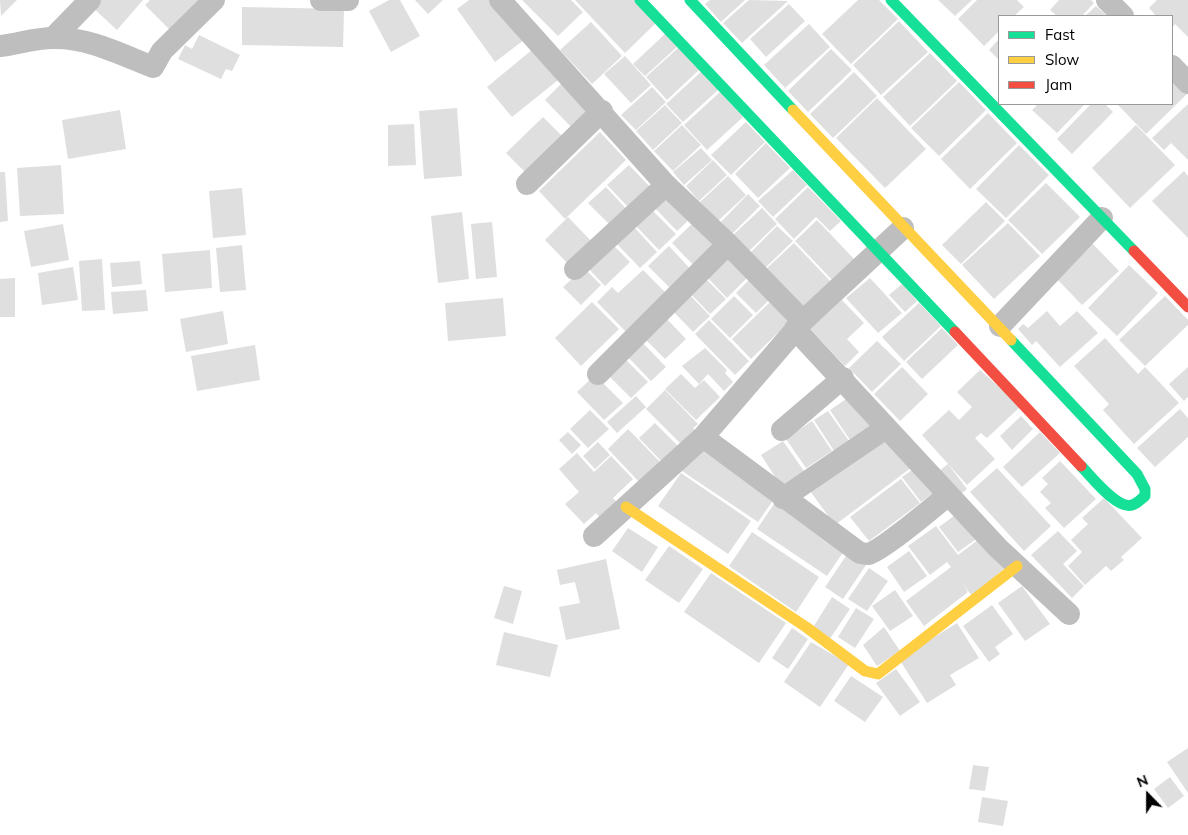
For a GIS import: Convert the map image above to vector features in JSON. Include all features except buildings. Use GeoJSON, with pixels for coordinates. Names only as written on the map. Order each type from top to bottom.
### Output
{"type":"FeatureCollection","features":[{"type":"Feature","properties":{"kind":"street"},"geometry":{"type":"LineString","coordinates":[[54,38],[90,0]]}},
{"type":"Feature","properties":{"kind":"street"},"geometry":{"type":"LineString","coordinates":[[0,46],[54,38],[105,48],[152,67],[162,51],[214,0]]}},
{"type":"Feature","properties":{"kind":"street"},"geometry":{"type":"LineString","coordinates":[[321,0],[348,0]]}},
{"type":"Feature","properties":{"kind":"street"},"geometry":{"type":"LineString","coordinates":[[500,0],[602,111],[666,185],[728,244],[886,428],[948,495],[1017,566],[1069,614]]}},
{"type":"Feature","properties":{"kind":"street"},"geometry":{"type":"LineString","coordinates":[[640,0],[1110,496],[1126,506],[1141,501],[1145,496],[1145,489],[1137,474],[1000,326],[903,228],[690,0]]}},
{"type":"Feature","properties":{"kind":"street"},"geometry":{"type":"LineString","coordinates":[[891,0],[1188,307]]}},
{"type":"Feature","properties":{"kind":"street"},"geometry":{"type":"LineString","coordinates":[[1108,0],[1122,15]]}},
{"type":"Feature","properties":{"kind":"street"},"geometry":{"type":"LineString","coordinates":[[1173,67],[1188,83]]}},
{"type":"Feature","properties":{"kind":"street"},"geometry":{"type":"LineString","coordinates":[[527,184],[602,111]]}},
{"type":"Feature","properties":{"kind":"street"},"geometry":{"type":"LineString","coordinates":[[575,268],[666,185]]}},
{"type":"Feature","properties":{"kind":"street"},"geometry":{"type":"LineString","coordinates":[[1000,326],[1102,218]]}},
{"type":"Feature","properties":{"kind":"street"},"geometry":{"type":"LineString","coordinates":[[594,536],[703,437],[799,325],[903,228]]}},
{"type":"Feature","properties":{"kind":"street"},"geometry":{"type":"LineString","coordinates":[[598,374],[728,244]]}},
{"type":"Feature","properties":{"kind":"street"},"geometry":{"type":"LineString","coordinates":[[782,430],[843,378]]}},
{"type":"Feature","properties":{"kind":"street"},"geometry":{"type":"LineString","coordinates":[[784,498],[886,428]]}},
{"type":"Feature","properties":{"kind":"street"},"geometry":{"type":"LineString","coordinates":[[703,437],[860,553],[868,554],[921,518],[948,495]]}},
{"type":"Feature","properties":{"kind":"street"},"geometry":{"type":"LineString","coordinates":[[626,507],[806,627],[865,671],[878,674],[1017,566]]}},
{"type":"Feature","properties":{"kind":"traffic: fast"},"geometry":{"type":"LineString","coordinates":[[640,0],[955,332]]}},
{"type":"Feature","properties":{"kind":"traffic: fast"},"geometry":{"type":"LineString","coordinates":[[690,0],[793,110]]}},
{"type":"Feature","properties":{"kind":"traffic: fast"},"geometry":{"type":"LineString","coordinates":[[891,0],[1134,251]]}},
{"type":"Feature","properties":{"kind":"traffic: fast"},"geometry":{"type":"LineString","coordinates":[[1011,340],[1137,474],[1145,489],[1145,496],[1132,505],[1119,502],[1105,491],[1081,466]]}},
{"type":"Feature","properties":{"kind":"traffic: slow"},"geometry":{"type":"LineString","coordinates":[[793,110],[1011,340]]}},
{"type":"Feature","properties":{"kind":"traffic: slow"},"geometry":{"type":"LineString","coordinates":[[626,507],[806,627],[865,671],[878,674],[1017,566]]}},
{"type":"Feature","properties":{"kind":"traffic: jam"},"geometry":{"type":"LineString","coordinates":[[1134,251],[1188,307]]}},
{"type":"Feature","properties":{"kind":"traffic: jam"},"geometry":{"type":"LineString","coordinates":[[955,332],[1081,466]]}}]}
